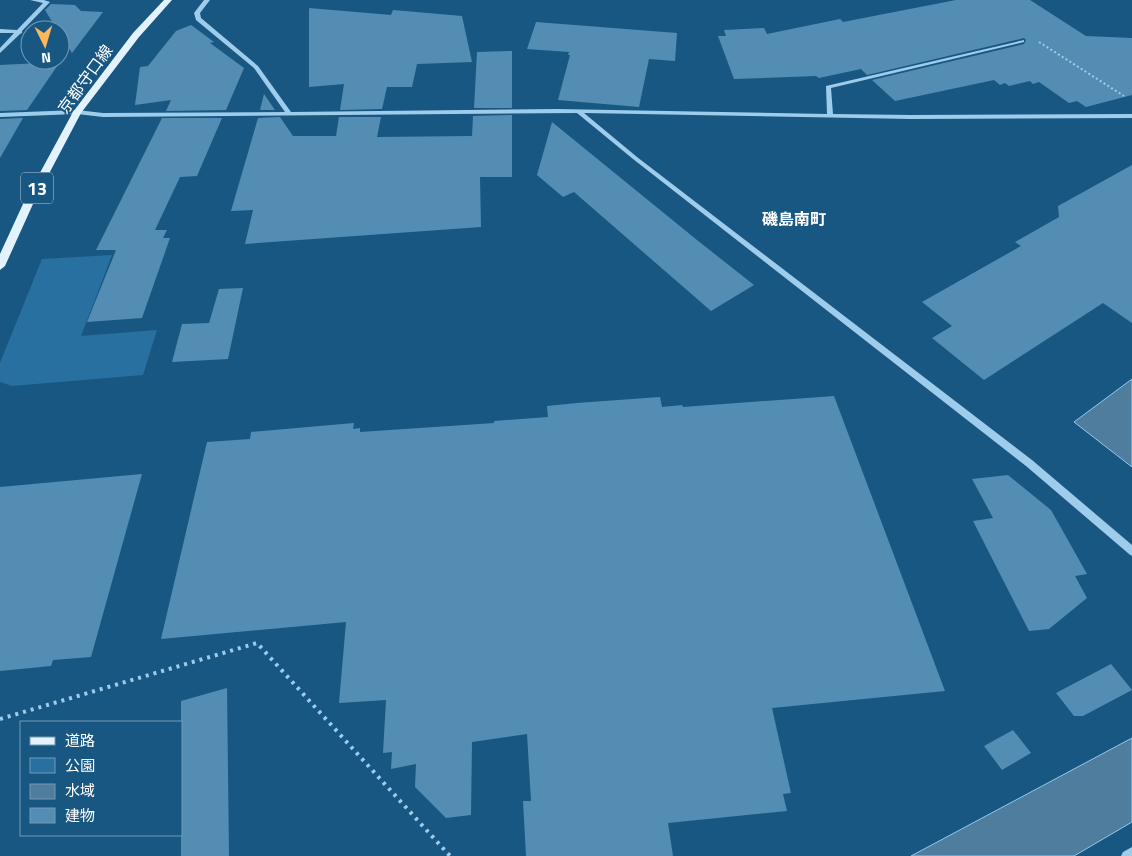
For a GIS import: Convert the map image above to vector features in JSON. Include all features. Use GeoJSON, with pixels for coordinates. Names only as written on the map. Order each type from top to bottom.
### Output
{"type":"FeatureCollection","features":[{"type":"Feature","properties":{"kind":"main road","name":"京都守口線"},"geometry":{"type":"LineString","coordinates":[[0,266],[28,204],[77,112],[136,35],[168,0]]}},
{"type":"Feature","properties":{"kind":"street"},"geometry":{"type":"LineString","coordinates":[[31,20],[47,2],[33,0]]}},
{"type":"Feature","properties":{"kind":"street"},"geometry":{"type":"LineString","coordinates":[[207,0],[197,13],[198,19],[256,68],[288,112]]}},
{"type":"Feature","properties":{"kind":"street"},"geometry":{"type":"LineString","coordinates":[[0,31],[20,32]]}},
{"type":"Feature","properties":{"kind":"street"},"geometry":{"type":"LineString","coordinates":[[0,51],[20,32]]}},
{"type":"Feature","properties":{"kind":"street"},"geometry":{"type":"LineString","coordinates":[[830,116],[828,87],[1022,41]]}},
{"type":"Feature","properties":{"kind":"street"},"geometry":{"type":"LineString","coordinates":[[0,115],[77,112],[103,115],[288,112],[580,112],[830,116],[1132,116]]}},
{"type":"Feature","properties":{"kind":"street"},"geometry":{"type":"LineString","coordinates":[[580,112],[635,158],[1029,463],[1132,551]]}},
{"type":"Feature","properties":{"kind":"street"},"geometry":{"type":"LineString","coordinates":[[1127,856],[1132,853]]}},
{"type":"Feature","properties":{"kind":"path"},"geometry":{"type":"LineString","coordinates":[[1022,41],[1033,38],[1124,96]]}},
{"type":"Feature","properties":{"kind":"path"},"geometry":{"type":"LineString","coordinates":[[0,719],[257,644],[450,856]]}},
{"type":"Feature","properties":{"kind":"green space"},"geometry":{"type":"Polygon","coordinates":[[[112,255],[81,336],[157,330],[143,375],[12,386],[0,382],[0,363],[42,259],[112,255]]]}},
{"type":"Feature","properties":{"kind":"water"},"geometry":{"type":"Polygon","coordinates":[[[1132,379],[1132,467],[1074,422],[1132,379]]]}},
{"type":"Feature","properties":{"kind":"water"},"geometry":{"type":"Polygon","coordinates":[[[1132,738],[1132,822],[1074,856],[911,856],[1132,738]]]}},
{"type":"Feature","properties":{"kind":"building"},"geometry":{"type":"Polygon","coordinates":[[[956,0],[1030,0],[1086,36],[1132,38],[1132,95],[1086,107],[1077,101],[1069,103],[1039,82],[1033,84],[1030,81],[1009,86],[1005,83],[1000,85],[994,80],[895,101],[872,80],[1024,44],[1026,40],[1024,38],[867,75],[861,69],[819,78],[816,76],[734,79],[718,36],[726,36],[724,30],[764,28],[767,34],[840,19],[843,22],[956,0]]]}},
{"type":"Feature","properties":{"kind":"building"},"geometry":{"type":"Polygon","coordinates":[[[51,4],[75,5],[81,11],[103,12],[72,53],[70,50],[70,20],[51,20],[45,10],[51,4]]]}},
{"type":"Feature","properties":{"kind":"building"},"geometry":{"type":"Polygon","coordinates":[[[309,8],[391,15],[393,10],[462,16],[472,62],[417,64],[412,87],[387,87],[382,109],[340,110],[344,84],[309,87],[309,8]]]}},
{"type":"Feature","properties":{"kind":"building"},"geometry":{"type":"Polygon","coordinates":[[[536,22],[677,33],[675,61],[649,59],[639,107],[558,100],[570,55],[568,55],[569,52],[527,49],[536,22]]]}},
{"type":"Feature","properties":{"kind":"building"},"geometry":{"type":"Polygon","coordinates":[[[191,25],[214,42],[210,43],[244,68],[226,110],[166,111],[171,100],[135,105],[140,67],[148,66],[176,31],[191,25]]]}},
{"type":"Feature","properties":{"kind":"building"},"geometry":{"type":"Polygon","coordinates":[[[512,51],[512,108],[474,108],[477,52],[512,51]]]}},
{"type":"Feature","properties":{"kind":"building"},"geometry":{"type":"Polygon","coordinates":[[[20,64],[20,70],[54,70],[27,110],[0,111],[0,65],[20,64]]]}},
{"type":"Feature","properties":{"kind":"building"},"geometry":{"type":"Polygon","coordinates":[[[264,94],[275,110],[260,110],[264,94]]]}},
{"type":"Feature","properties":{"kind":"building"},"geometry":{"type":"Polygon","coordinates":[[[512,115],[512,177],[480,177],[481,227],[245,244],[253,210],[231,211],[258,118],[280,117],[293,136],[336,136],[339,117],[381,117],[377,137],[472,136],[473,116],[512,115]]]}},
{"type":"Feature","properties":{"kind":"building"},"geometry":{"type":"Polygon","coordinates":[[[23,118],[0,158],[0,119],[23,118]]]}},
{"type":"Feature","properties":{"kind":"building"},"geometry":{"type":"Polygon","coordinates":[[[162,118],[222,118],[197,176],[180,177],[155,230],[167,230],[163,238],[170,238],[142,318],[87,322],[116,250],[96,250],[162,118]]]}},
{"type":"Feature","properties":{"kind":"building"},"geometry":{"type":"Polygon","coordinates":[[[552,122],[754,285],[711,311],[574,192],[563,197],[537,175],[552,122]]]}},
{"type":"Feature","properties":{"kind":"building"},"geometry":{"type":"Polygon","coordinates":[[[1132,165],[1132,323],[1103,303],[984,380],[932,338],[952,326],[922,302],[1021,246],[1015,242],[1059,217],[1058,206],[1132,165]]]}},
{"type":"Feature","properties":{"kind":"building"},"geometry":{"type":"Polygon","coordinates":[[[243,288],[228,359],[172,362],[182,324],[209,323],[219,289],[243,288]]]}},
{"type":"Feature","properties":{"kind":"building"},"geometry":{"type":"Polygon","coordinates":[[[834,396],[945,691],[772,708],[791,793],[783,794],[787,811],[668,823],[673,856],[526,856],[523,801],[531,801],[527,734],[472,742],[471,815],[446,818],[415,787],[416,764],[391,769],[392,752],[383,753],[386,700],[339,703],[346,622],[161,639],[207,442],[250,439],[251,432],[354,423],[353,429],[360,428],[360,432],[494,423],[494,421],[548,417],[547,406],[577,403],[660,397],[662,407],[682,405],[683,407],[834,396]]]}},
{"type":"Feature","properties":{"kind":"building"},"geometry":{"type":"Polygon","coordinates":[[[142,474],[91,657],[53,660],[51,666],[0,671],[0,487],[142,474]]]}},
{"type":"Feature","properties":{"kind":"building"},"geometry":{"type":"Polygon","coordinates":[[[1008,475],[1051,510],[1087,574],[1075,576],[1087,598],[1049,629],[1029,631],[973,521],[993,518],[972,479],[1008,475]]]}},
{"type":"Feature","properties":{"kind":"building"},"geometry":{"type":"Polygon","coordinates":[[[1111,664],[1132,690],[1083,716],[1074,716],[1056,693],[1111,664]]]}},
{"type":"Feature","properties":{"kind":"building"},"geometry":{"type":"Polygon","coordinates":[[[227,688],[229,856],[181,856],[181,701],[227,688]]]}},
{"type":"Feature","properties":{"kind":"building"},"geometry":{"type":"Polygon","coordinates":[[[1013,730],[1031,753],[1002,770],[984,746],[1013,730]]]}},
{"type":"Feature","properties":{"kind":"district","name":"磯島南町"},"geometry":{"type":"Point","coordinates":[794,219]}}]}
